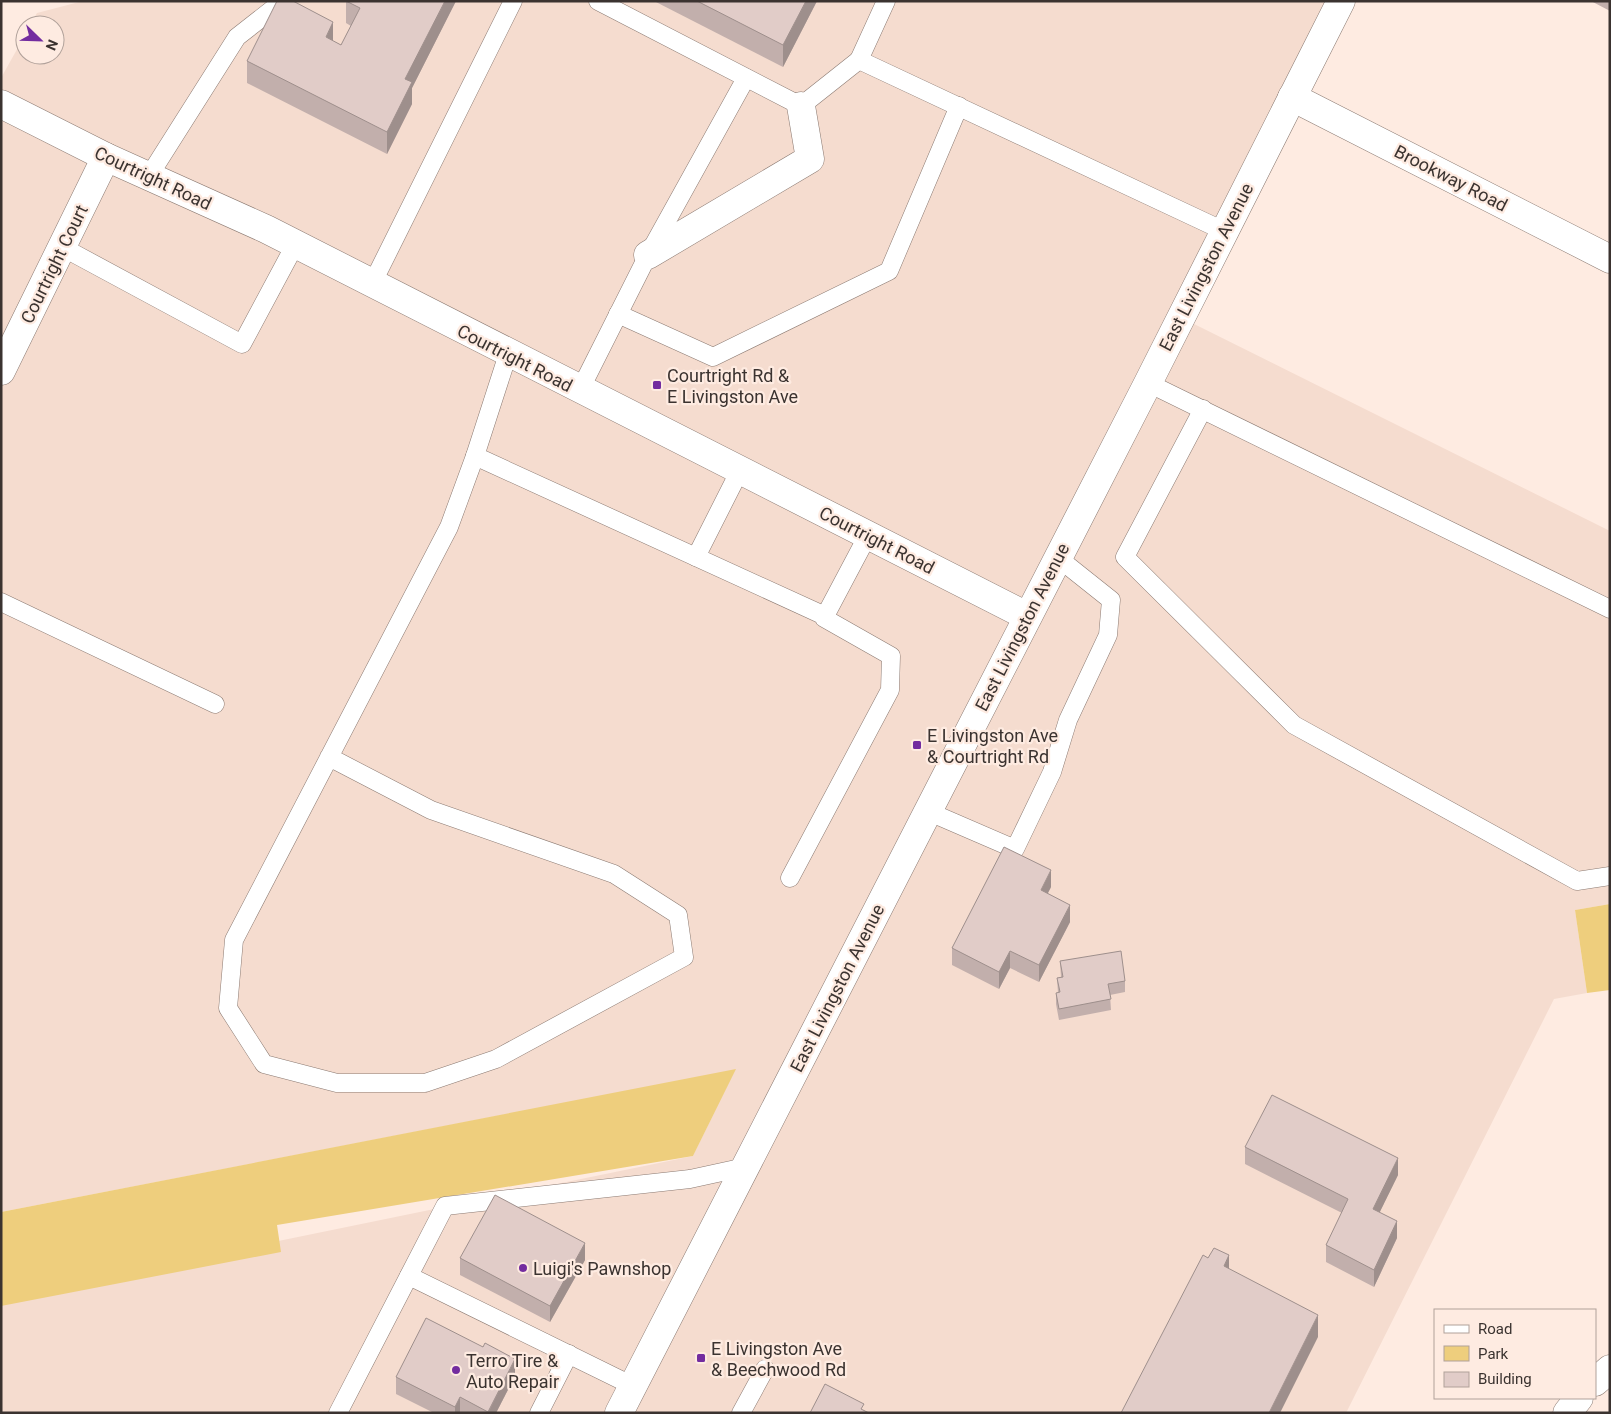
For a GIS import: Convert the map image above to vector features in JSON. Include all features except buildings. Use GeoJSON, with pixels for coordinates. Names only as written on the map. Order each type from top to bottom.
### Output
{"type":"FeatureCollection","features":[{"type":"Feature","properties":{"kind":"street","name":"East Livingston Avenue"},"geometry":{"type":"LineString","coordinates":[[625,1405],[927,811],[1148,383],[1341,1]]}},
{"type":"Feature","properties":{"kind":"street","name":"Brookway Road"},"geometry":{"type":"LineString","coordinates":[[1292,97],[1610,259]]}},
{"type":"Feature","properties":{"kind":"street","name":"Courtright Road"},"geometry":{"type":"LineString","coordinates":[[1,104],[106,157],[295,245],[1027,616]]}},
{"type":"Feature","properties":{"kind":"street"},"geometry":{"type":"LineString","coordinates":[[648,255],[810,159],[801,106]]}},
{"type":"Feature","properties":{"kind":"street","name":"Courtright Court"},"geometry":{"type":"LineString","coordinates":[[1,372],[106,157]]}},
{"type":"Feature","properties":{"kind":"street"},"geometry":{"type":"LineString","coordinates":[[1596,1381],[1610,1369]]}},
{"type":"Feature","properties":{"kind":"street"},"geometry":{"type":"LineString","coordinates":[[1567,1413],[1578,1399]]}},
{"type":"Feature","properties":{"kind":"lane"},"geometry":{"type":"LineString","coordinates":[[149,176],[236,37],[284,1]]}},
{"type":"Feature","properties":{"kind":"lane"},"geometry":{"type":"LineString","coordinates":[[372,284],[513,1]]}},
{"type":"Feature","properties":{"kind":"lane"},"geometry":{"type":"LineString","coordinates":[[598,1],[801,106],[859,60],[886,1]]}},
{"type":"Feature","properties":{"kind":"lane"},"geometry":{"type":"LineString","coordinates":[[859,60],[1224,231]]}},
{"type":"Feature","properties":{"kind":"lane"},"geometry":{"type":"LineString","coordinates":[[580,390],[648,255],[746,78]]}},
{"type":"Feature","properties":{"kind":"lane"},"geometry":{"type":"LineString","coordinates":[[618,314],[713,357],[889,271],[960,106]]}},
{"type":"Feature","properties":{"kind":"lane"},"geometry":{"type":"LineString","coordinates":[[62,247],[242,344],[295,245]]}},
{"type":"Feature","properties":{"kind":"lane"},"geometry":{"type":"LineString","coordinates":[[329,757],[431,810],[614,874],[678,915],[684,957],[496,1059],[425,1084],[337,1083],[264,1064],[228,1008],[234,940],[448,527],[476,456],[508,354]]}},
{"type":"Feature","properties":{"kind":"lane"},"geometry":{"type":"LineString","coordinates":[[1148,383],[1610,609]]}},
{"type":"Feature","properties":{"kind":"lane"},"geometry":{"type":"LineString","coordinates":[[1203,410],[1125,557],[1294,725],[1577,881],[1610,876]]}},
{"type":"Feature","properties":{"kind":"lane"},"geometry":{"type":"LineString","coordinates":[[476,456],[825,616],[824,618],[891,656],[890,690],[790,878]]}},
{"type":"Feature","properties":{"kind":"lane"},"geometry":{"type":"LineString","coordinates":[[696,558],[740,470]]}},
{"type":"Feature","properties":{"kind":"lane"},"geometry":{"type":"LineString","coordinates":[[825,616],[868,535]]}},
{"type":"Feature","properties":{"kind":"lane"},"geometry":{"type":"LineString","coordinates":[[927,811],[1015,849],[1052,772],[1068,720],[1108,634],[1111,600],[1057,557]]}},
{"type":"Feature","properties":{"kind":"lane"},"geometry":{"type":"LineString","coordinates":[[1,602],[214,704]]}},
{"type":"Feature","properties":{"kind":"lane"},"geometry":{"type":"LineString","coordinates":[[338,1413],[445,1206],[690,1180],[745,1167]]}},
{"type":"Feature","properties":{"kind":"lane"},"geometry":{"type":"LineString","coordinates":[[409,1276],[569,1354],[625,1405]]}},
{"type":"Feature","properties":{"kind":"lane"},"geometry":{"type":"LineString","coordinates":[[539,1413],[569,1354]]}},
{"type":"Feature","properties":{"kind":"lane"},"geometry":{"type":"LineString","coordinates":[[741,1413],[765,1369]]}},
{"type":"Feature","properties":{"kind":"shaded area"},"geometry":{"type":"Polygon","coordinates":[[[83,1],[1341,1],[1180,317],[1610,531],[1610,904],[1575,910],[1587,993],[1554,999],[1346,1413],[1,1413],[1,1298],[693,1156],[735,1070],[1,1212],[1,78],[15,53],[15,65],[65,65],[65,15],[36,15],[37,13],[83,1]]]}},
{"type":"Feature","properties":{"kind":"green space"},"geometry":{"type":"Polygon","coordinates":[[[1610,904],[1610,990],[1587,993],[1575,910],[1610,904]]]}},
{"type":"Feature","properties":{"kind":"green space"},"geometry":{"type":"Polygon","coordinates":[[[736,1069],[693,1156],[277,1225],[281,1252],[1,1306],[1,1212],[736,1069]]]}},
{"type":"Feature","properties":{"kind":"place","name":"Courtright Rd & E Livingston Ave"},"geometry":{"type":"Point","coordinates":[657,385]}},
{"type":"Feature","properties":{"kind":"place","name":"E Livingston Ave & Courtright Rd"},"geometry":{"type":"Point","coordinates":[917,745]}},
{"type":"Feature","properties":{"kind":"place","name":"Luigi's Pawnshop"},"geometry":{"type":"Point","coordinates":[523,1268]}},
{"type":"Feature","properties":{"kind":"place","name":"E Livingston Ave & Beechwood Rd"},"geometry":{"type":"Point","coordinates":[701,1358]}},
{"type":"Feature","properties":{"kind":"place","name":"Terro Tire & Auto Repair"},"geometry":{"type":"Point","coordinates":[456,1370]}}]}
